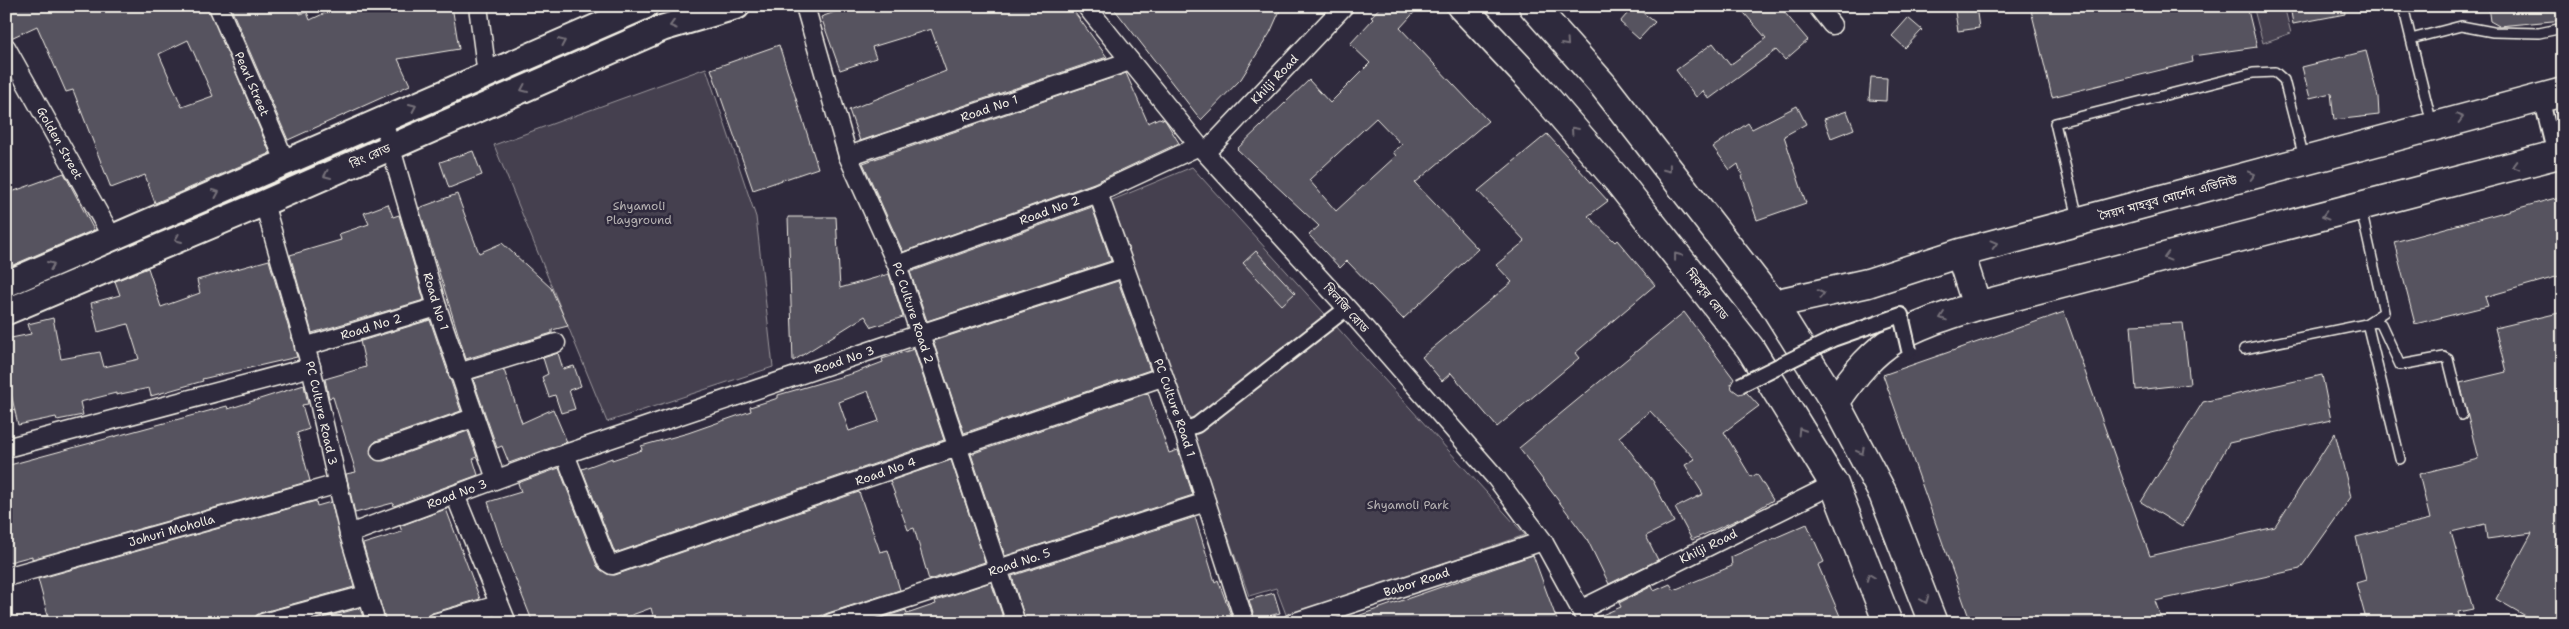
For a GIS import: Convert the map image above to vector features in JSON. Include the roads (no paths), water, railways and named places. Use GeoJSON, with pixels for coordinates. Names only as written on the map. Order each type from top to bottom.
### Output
{"type":"FeatureCollection","features":[{"type":"Feature","properties":{"kind":"main road"},"geometry":{"type":"LineString","coordinates":[[6,284],[645,6]]}},
{"type":"Feature","properties":{"kind":"main road","name":"রিং রোড"},"geometry":{"type":"LineString","coordinates":[[6,312],[264,203],[663,28],[737,6]]}},
{"type":"Feature","properties":{"kind":"main road","name":"মিরপুর রোড"},"geometry":{"type":"LineString","coordinates":[[1461,6],[1531,80],[1618,181],[1750,348],[1834,484],[1888,623]]}},
{"type":"Feature","properties":{"kind":"main road"},"geometry":{"type":"LineString","coordinates":[[1533,6],[1604,85],[1774,304],[1835,402],[1883,494],[1934,623]]}},
{"type":"Feature","properties":{"kind":"main road","name":"সৈয়দ মাহবুব মোর্শেদ এভিনিউ"},"geometry":{"type":"LineString","coordinates":[[1774,304],[1868,283],[1960,254],[2552,94]]}},
{"type":"Feature","properties":{"kind":"main road"},"geometry":{"type":"LineString","coordinates":[[1835,402],[1852,377],[1884,345],[1902,333],[1977,306],[2559,154]]}},
{"type":"Feature","properties":{"kind":"main road"},"geometry":{"type":"LineString","coordinates":[[1960,254],[1977,306]]}},
{"type":"Feature","properties":{"kind":"street","name":"Pearl Street"},"geometry":{"type":"LineString","coordinates":[[218,6],[286,163]]}},
{"type":"Feature","properties":{"kind":"street"},"geometry":{"type":"LineString","coordinates":[[478,6],[487,75]]}},
{"type":"Feature","properties":{"kind":"street","name":"PC Culture Road 2"},"geometry":{"type":"LineString","coordinates":[[805,6],[848,156],[897,265],[1016,623]]}},
{"type":"Feature","properties":{"kind":"street","name":"খিলজি রোড"},"geometry":{"type":"LineString","coordinates":[[1086,6],[1202,149],[1347,308],[1496,478],[1542,541],[1585,616]]}},
{"type":"Feature","properties":{"kind":"street","name":"Khilji Road"},"geometry":{"type":"LineString","coordinates":[[1202,149],[1344,6]]}},
{"type":"Feature","properties":{"kind":"street"},"geometry":{"type":"LineString","coordinates":[[1817,6],[1832,25]]}},
{"type":"Feature","properties":{"kind":"street","name":"Golden Street"},"geometry":{"type":"LineString","coordinates":[[6,47],[113,239]]}},
{"type":"Feature","properties":{"kind":"street","name":"Road No 1"},"geometry":{"type":"LineString","coordinates":[[848,156],[1130,61]]}},
{"type":"Feature","properties":{"kind":"street"},"geometry":{"type":"LineString","coordinates":[[2552,94],[2559,154]]}},
{"type":"Feature","properties":{"kind":"street","name":"Road No 1"},"geometry":{"type":"LineString","coordinates":[[382,121],[392,146],[437,308],[473,418],[496,479]]}},
{"type":"Feature","properties":{"kind":"street","name":"Road No 2"},"geometry":{"type":"LineString","coordinates":[[897,265],[1098,193],[1202,149]]}},
{"type":"Feature","properties":{"kind":"street","name":"PC Culture Road 1"},"geometry":{"type":"LineString","coordinates":[[1098,193],[1182,430],[1245,623]]}},
{"type":"Feature","properties":{"kind":"street","name":"PC Culture Road 3"},"geometry":{"type":"LineString","coordinates":[[264,203],[311,366],[349,534],[376,623]]}},
{"type":"Feature","properties":{"kind":"street","name":"Road No 3"},"geometry":{"type":"LineString","coordinates":[[349,534],[565,454],[920,334],[1124,268]]}},
{"type":"Feature","properties":{"kind":"street","name":"Road No 2"},"geometry":{"type":"LineString","coordinates":[[304,346],[437,308]]}},
{"type":"Feature","properties":{"kind":"street"},"geometry":{"type":"LineString","coordinates":[[1182,430],[1197,425],[1347,308]]}},
{"type":"Feature","properties":{"kind":"street"},"geometry":{"type":"LineString","coordinates":[[1740,384],[1834,339],[1901,315],[1909,350]]}},
{"type":"Feature","properties":{"kind":"street"},"geometry":{"type":"LineString","coordinates":[[458,373],[556,343]]}},
{"type":"Feature","properties":{"kind":"street"},"geometry":{"type":"LineString","coordinates":[[6,448],[311,366]]}},
{"type":"Feature","properties":{"kind":"street","name":"Road No 4"},"geometry":{"type":"LineString","coordinates":[[565,454],[609,564],[1162,377]]}},
{"type":"Feature","properties":{"kind":"street"},"geometry":{"type":"LineString","coordinates":[[380,451],[473,418]]}},
{"type":"Feature","properties":{"kind":"street","name":"Johuri Moholla"},"geometry":{"type":"LineString","coordinates":[[6,577],[338,484]]}},
{"type":"Feature","properties":{"kind":"street","name":"Khilji Road"},"geometry":{"type":"LineString","coordinates":[[1585,616],[1834,484]]}},
{"type":"Feature","properties":{"kind":"street"},"geometry":{"type":"LineString","coordinates":[[455,495],[498,605],[507,623]]}},
{"type":"Feature","properties":{"kind":"street","name":"Road No. 5"},"geometry":{"type":"LineString","coordinates":[[831,623],[1206,502]]}},
{"type":"Feature","properties":{"kind":"street","name":"Babor Road"},"geometry":{"type":"LineString","coordinates":[[1292,623],[1542,541]]}},
{"type":"Feature","properties":{"kind":"street"},"geometry":{"type":"LineString","coordinates":[[264,623],[366,595]]}},
{"type":"Feature","properties":{"kind":"street"},"geometry":{"type":"LineString","coordinates":[[435,623],[498,605]]}},
{"type":"Feature","properties":{"kind":"lane"},"geometry":{"type":"LineString","coordinates":[[2403,6],[2432,125]]}},
{"type":"Feature","properties":{"kind":"lane"},"geometry":{"type":"LineString","coordinates":[[2411,39],[2461,26],[2493,32],[2539,33],[2563,28]]}},
{"type":"Feature","properties":{"kind":"lane"},"geometry":{"type":"LineString","coordinates":[[2079,222],[2055,123],[2253,73],[2275,72],[2284,80],[2304,161]]}},
{"type":"Feature","properties":{"kind":"lane"},"geometry":{"type":"LineString","coordinates":[[2360,207],[2384,312],[2367,323]]}},
{"type":"Feature","properties":{"kind":"lane"},"geometry":{"type":"LineString","coordinates":[[2367,323],[2400,459]]}},
{"type":"Feature","properties":{"kind":"lane"},"geometry":{"type":"LineString","coordinates":[[2244,349],[2367,323],[2381,324],[2400,364],[2444,357],[2448,359],[2462,415]]}},
{"type":"Feature","properties":{"kind":"park label","name":"Shyamoli Playground"},"geometry":{"type":"Point","coordinates":[639,213]}},
{"type":"Feature","properties":{"kind":"park label","name":"Shyamoli Park"},"geometry":{"type":"Point","coordinates":[1408,505]}}]}
